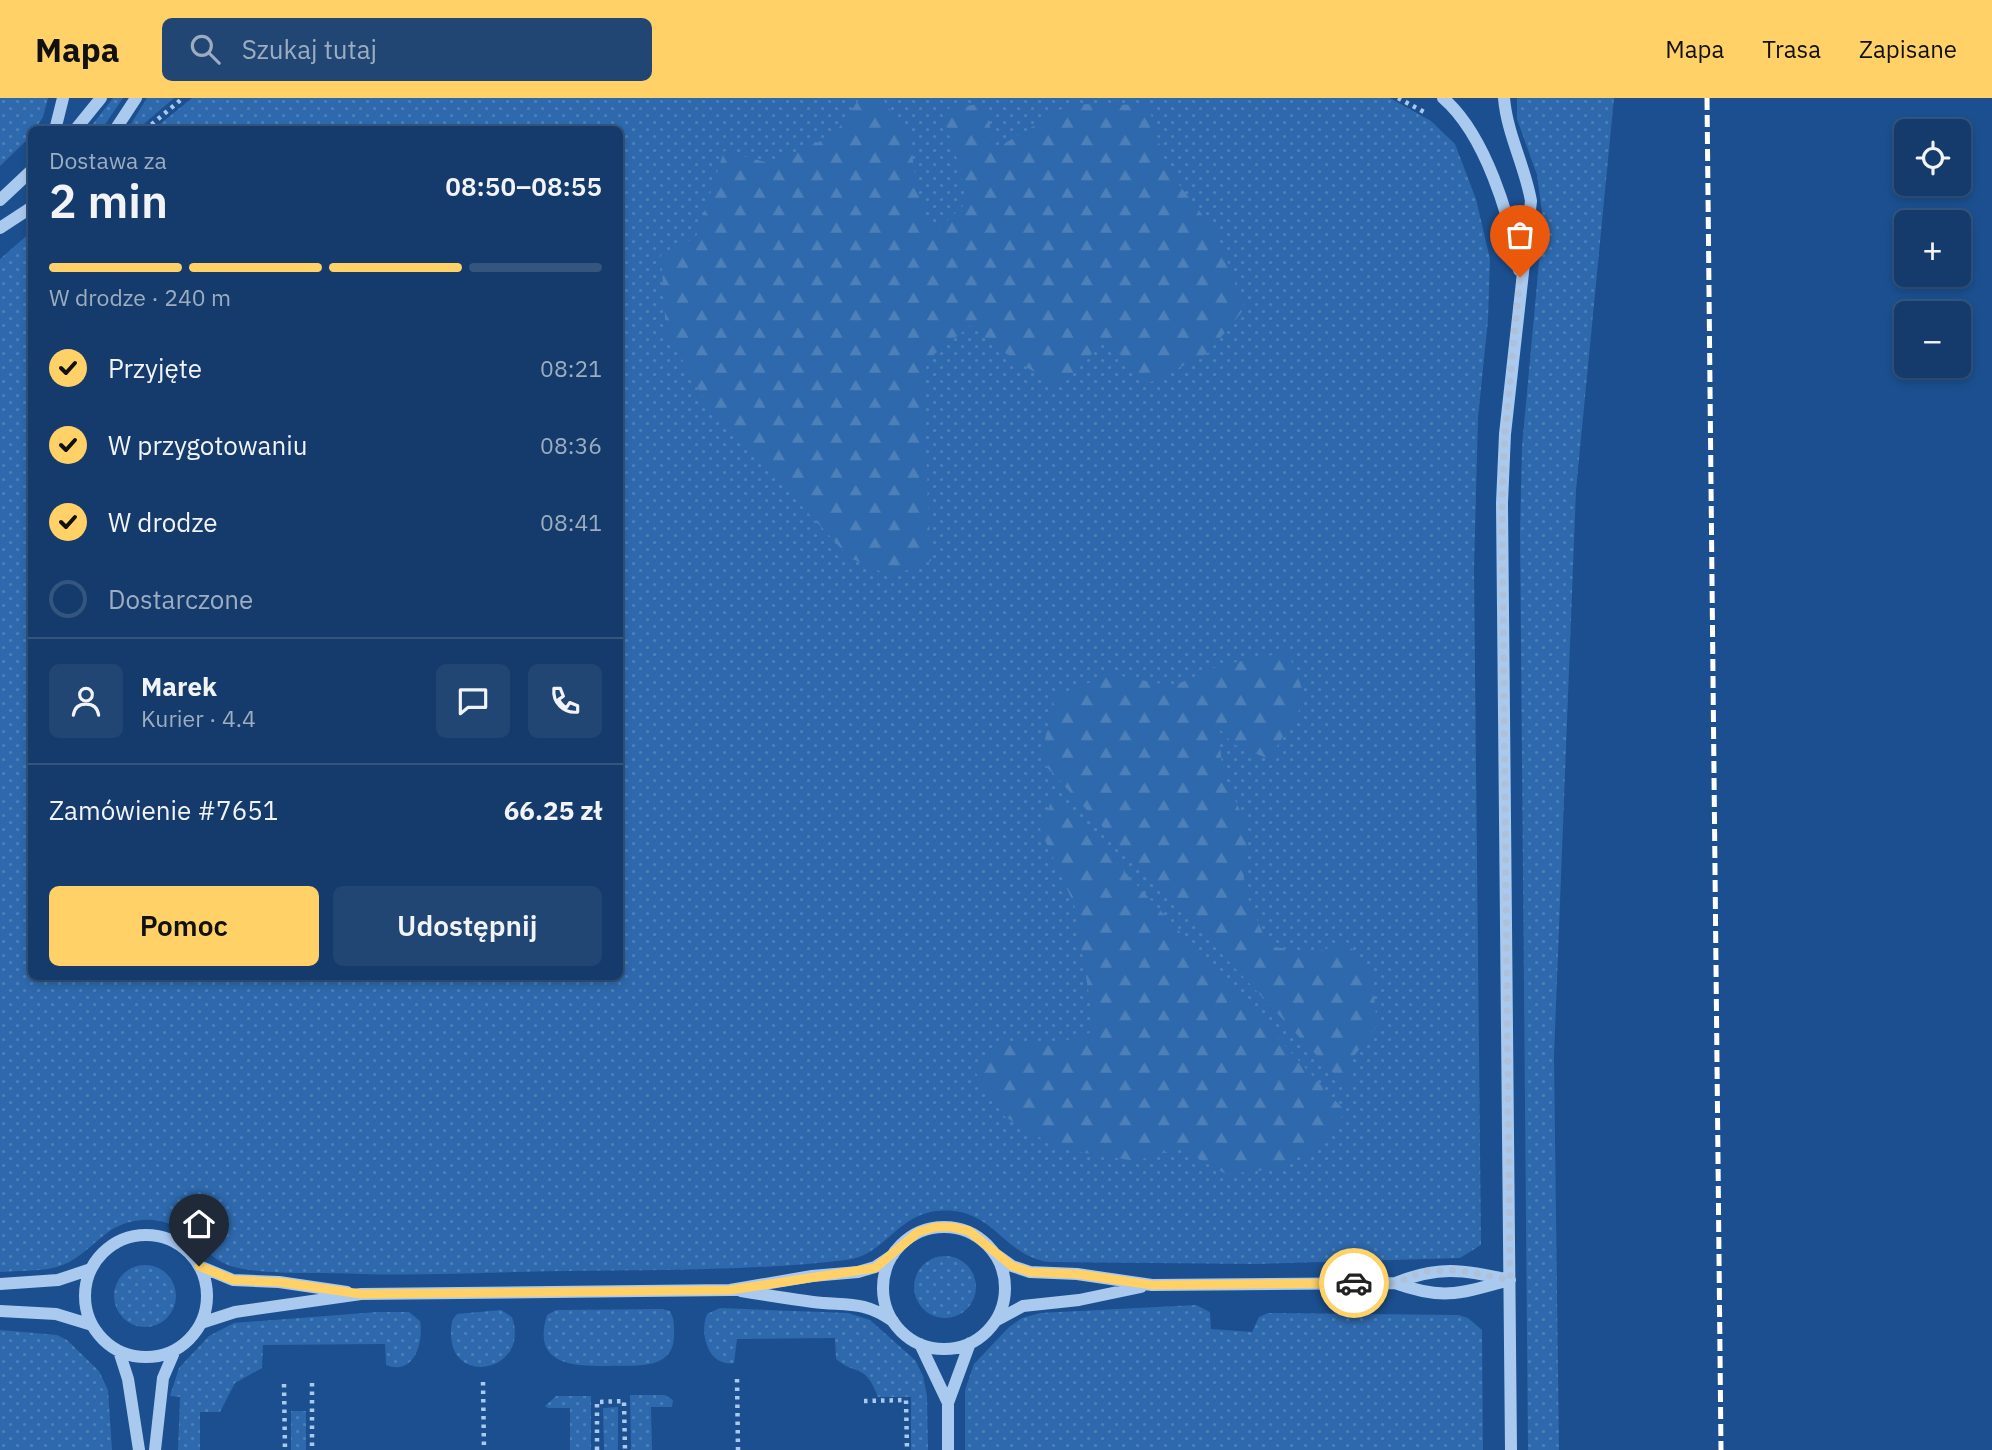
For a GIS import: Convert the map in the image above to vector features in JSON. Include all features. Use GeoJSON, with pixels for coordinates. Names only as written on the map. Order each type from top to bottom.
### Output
{"type":"FeatureCollection","features":[{"type":"Feature","properties":{"kind":"street"},"geometry":{"type":"LineString","coordinates":[[56,126],[63,98]]}},
{"type":"Feature","properties":{"kind":"street"},"geometry":{"type":"LineString","coordinates":[[78,126],[101,98]]}},
{"type":"Feature","properties":{"kind":"street"},"geometry":{"type":"LineString","coordinates":[[118,126],[136,98]]}},
{"type":"Feature","properties":{"kind":"street"},"geometry":{"type":"LineString","coordinates":[[1443,98],[1459,111],[1471,128],[1510,230],[1520,277]]}},
{"type":"Feature","properties":{"kind":"street"},"geometry":{"type":"LineString","coordinates":[[1504,98],[1506,120],[1526,174],[1531,201],[1520,277],[1505,434],[1502,503],[1511,1450]]}},
{"type":"Feature","properties":{"kind":"street"},"geometry":{"type":"LineString","coordinates":[[0,200],[28,174]]}},
{"type":"Feature","properties":{"kind":"street"},"geometry":{"type":"LineString","coordinates":[[0,228],[28,210]]}},
{"type":"Feature","properties":{"kind":"street"},"geometry":{"type":"LineString","coordinates":[[201,1323],[235,1312],[361,1294],[730,1290],[875,1268],[918,1232],[944,1227],[969,1231],[1012,1266],[1030,1272],[1077,1274],[1152,1285],[1395,1283],[1425,1294],[1458,1294],[1510,1280]]}},
{"type":"Feature","properties":{"kind":"street"},"geometry":{"type":"LineString","coordinates":[[135,1236],[153,1236],[172,1241],[187,1251],[199,1266],[206,1285],[206,1304],[201,1323],[190,1339],[174,1350],[147,1357],[119,1352],[103,1341],[92,1325],[85,1307],[85,1287],[91,1269],[103,1253],[117,1242],[135,1236]]}},
{"type":"Feature","properties":{"kind":"street"},"geometry":{"type":"LineString","coordinates":[[995,1254],[1006,1287],[996,1320]]}},
{"type":"Feature","properties":{"kind":"street"},"geometry":{"type":"LineString","coordinates":[[892,1255],[885,1271],[883,1288],[886,1306],[894,1321]]}},
{"type":"Feature","properties":{"kind":"street"},"geometry":{"type":"LineString","coordinates":[[199,1266],[233,1280],[279,1282],[361,1294]]}},
{"type":"Feature","properties":{"kind":"street"},"geometry":{"type":"LineString","coordinates":[[0,1284],[58,1280],[91,1269]]}},
{"type":"Feature","properties":{"kind":"street"},"geometry":{"type":"LineString","coordinates":[[1395,1283],[1425,1271],[1458,1270],[1510,1280]]}},
{"type":"Feature","properties":{"kind":"street"},"geometry":{"type":"LineString","coordinates":[[920,1344],[945,1348],[970,1343],[985,1333],[996,1320],[1023,1306],[1079,1300],[1152,1285]]}},
{"type":"Feature","properties":{"kind":"street"},"geometry":{"type":"LineString","coordinates":[[730,1290],[816,1303],[857,1304],[876,1310],[894,1321],[920,1344],[948,1403]]}},
{"type":"Feature","properties":{"kind":"street"},"geometry":{"type":"LineString","coordinates":[[0,1311],[55,1314],[92,1325]]}},
{"type":"Feature","properties":{"kind":"street"},"geometry":{"type":"LineString","coordinates":[[948,1450],[948,1403],[970,1343]]}},
{"type":"Feature","properties":{"kind":"street"},"geometry":{"type":"LineString","coordinates":[[155,1450],[163,1378],[174,1350]]}},
{"type":"Feature","properties":{"kind":"street"},"geometry":{"type":"LineString","coordinates":[[119,1352],[128,1378],[139,1450]]}},
{"type":"Feature","properties":{"kind":"path"},"geometry":{"type":"LineString","coordinates":[[150,126],[183,98]]}},
{"type":"Feature","properties":{"kind":"path"},"geometry":{"type":"LineString","coordinates":[[737,1379],[738,1450]]}},
{"type":"Feature","properties":{"kind":"path"},"geometry":{"type":"LineString","coordinates":[[483,1382],[484,1450]]}},
{"type":"Feature","properties":{"kind":"path"},"geometry":{"type":"LineString","coordinates":[[312,1383],[312,1450]]}},
{"type":"Feature","properties":{"kind":"path"},"geometry":{"type":"LineString","coordinates":[[284,1384],[285,1450]]}},
{"type":"Feature","properties":{"kind":"path"},"geometry":{"type":"LineString","coordinates":[[597,1450],[597,1402],[624,1401],[625,1450]]}},
{"type":"Feature","properties":{"kind":"path"},"geometry":{"type":"LineString","coordinates":[[864,1401],[906,1401],[907,1450]]}},
{"type":"Feature","properties":{"kind":"green space"},"geometry":{"type":"Polygon","coordinates":[[[0,98],[48,98],[43,117],[37,126],[28,126],[28,139],[0,166],[0,98]]]}},
{"type":"Feature","properties":{"kind":"green space"},"geometry":{"type":"Polygon","coordinates":[[[113,98],[123,98],[104,126],[91,126],[113,98]]]}},
{"type":"Feature","properties":{"kind":"green space"},"geometry":{"type":"Polygon","coordinates":[[[147,98],[174,98],[141,126],[130,126],[147,98]]]}},
{"type":"Feature","properties":{"kind":"green space"},"geometry":{"type":"Polygon","coordinates":[[[192,98],[1390,98],[1431,121],[1455,144],[1476,199],[1490,259],[1488,320],[1478,417],[1474,570],[1481,1245],[1460,1258],[1257,1264],[1049,1262],[1022,1252],[991,1227],[968,1214],[935,1211],[920,1215],[861,1256],[811,1264],[411,1275],[297,1273],[264,1272],[234,1267],[211,1255],[171,1224],[142,1220],[111,1230],[63,1265],[0,1272],[0,259],[28,235],[28,980],[623,980],[623,126],[158,126],[192,98]]]}},
{"type":"Feature","properties":{"kind":"green space"},"geometry":{"type":"Polygon","coordinates":[[[860,98],[882,98],[910,138],[917,191],[933,234],[966,203],[959,165],[941,110],[986,103],[994,150],[1070,104],[1148,105],[1167,169],[1217,234],[1245,308],[1208,353],[1147,384],[1106,339],[1060,387],[1016,361],[970,326],[922,364],[931,561],[891,576],[850,558],[707,404],[666,331],[661,255],[696,237],[724,151],[769,163],[833,136],[860,98]]]}},
{"type":"Feature","properties":{"kind":"green space"},"geometry":{"type":"Polygon","coordinates":[[[1517,98],[1614,98],[1576,490],[1554,1057],[1559,1450],[1528,1450],[1520,531],[1522,446],[1543,219],[1537,175],[1517,119],[1517,98]]]}},
{"type":"Feature","properties":{"kind":"green space"},"geometry":{"type":"Polygon","coordinates":[[[1288,652],[1306,699],[1269,759],[1233,744],[1218,727],[1223,774],[1248,828],[1243,886],[1268,946],[1313,953],[1347,942],[1372,975],[1377,1026],[1351,1060],[1349,1090],[1041,761],[1053,698],[1110,674],[1173,686],[1221,665],[1288,652]]]}},
{"type":"Feature","properties":{"kind":"green space"},"geometry":{"type":"Polygon","coordinates":[[[1054,795],[1345,1111],[1325,1143],[1277,1169],[1226,1174],[1180,1148],[1136,1161],[1059,1149],[1004,1116],[974,1070],[1002,1042],[1055,1044],[1095,1031],[1074,904],[1040,829],[1054,795]]]}},
{"type":"Feature","properties":{"kind":"green space"},"geometry":{"type":"Polygon","coordinates":[[[939,1256],[951,1256],[967,1265],[974,1275],[974,1299],[967,1309],[951,1318],[939,1318],[928,1313],[919,1304],[914,1293],[914,1281],[919,1270],[928,1261],[939,1256]]]}},
{"type":"Feature","properties":{"kind":"green space"},"geometry":{"type":"Polygon","coordinates":[[[139,1265],[151,1265],[167,1274],[174,1284],[174,1308],[167,1318],[151,1327],[139,1327],[128,1322],[119,1313],[114,1302],[114,1290],[119,1279],[128,1270],[139,1265]]]}},
{"type":"Feature","properties":{"kind":"green space"},"geometry":{"type":"Polygon","coordinates":[[[1196,1305],[1210,1312],[1211,1329],[1252,1332],[1259,1317],[1268,1313],[1458,1315],[1468,1318],[1482,1330],[1483,1450],[965,1450],[965,1390],[974,1364],[1009,1327],[1022,1318],[1040,1313],[1196,1305]]]}},
{"type":"Feature","properties":{"kind":"green space"},"geometry":{"type":"Polygon","coordinates":[[[720,1308],[848,1313],[870,1320],[915,1360],[923,1376],[927,1396],[928,1450],[911,1450],[911,1397],[878,1397],[864,1374],[836,1359],[835,1338],[737,1339],[734,1363],[718,1360],[708,1347],[704,1330],[707,1314],[720,1308]]]}},
{"type":"Feature","properties":{"kind":"green space"},"geometry":{"type":"Polygon","coordinates":[[[501,1310],[512,1317],[515,1336],[510,1350],[501,1361],[489,1366],[475,1366],[463,1361],[454,1351],[451,1334],[455,1316],[501,1310]]]}},
{"type":"Feature","properties":{"kind":"green space"},"geometry":{"type":"Polygon","coordinates":[[[556,1310],[670,1311],[673,1318],[672,1348],[667,1356],[650,1364],[609,1366],[570,1363],[550,1354],[545,1344],[547,1315],[556,1310]]]}},
{"type":"Feature","properties":{"kind":"green space"},"geometry":{"type":"Polygon","coordinates":[[[409,1312],[420,1321],[420,1339],[410,1362],[396,1367],[386,1365],[385,1344],[263,1345],[262,1368],[235,1383],[220,1412],[200,1412],[200,1450],[178,1450],[180,1397],[170,1396],[179,1368],[209,1336],[234,1323],[409,1312]]]}},
{"type":"Feature","properties":{"kind":"green space"},"geometry":{"type":"Polygon","coordinates":[[[0,1330],[57,1335],[67,1340],[99,1371],[108,1390],[112,1450],[0,1450],[0,1330]]]}},
{"type":"Feature","properties":{"kind":"green space"},"geometry":{"type":"Polygon","coordinates":[[[630,1395],[665,1395],[673,1400],[672,1407],[651,1407],[652,1450],[631,1450],[630,1395]]]}},
{"type":"Feature","properties":{"kind":"green space"},"geometry":{"type":"Polygon","coordinates":[[[556,1396],[591,1396],[591,1450],[570,1450],[570,1408],[545,1406],[556,1396]]]}},
{"type":"Feature","properties":{"kind":"green space"},"geometry":{"type":"Polygon","coordinates":[[[618,1407],[618,1450],[604,1450],[603,1408],[618,1407]]]}},
{"type":"Feature","properties":{"kind":"green space"},"geometry":{"type":"Polygon","coordinates":[[[291,1411],[306,1411],[306,1450],[291,1450],[291,1411]]]}},
{"type":"Feature","properties":{"kind":"railway"},"geometry":{"type":"LineString","coordinates":[[1707,98],[1721,1450]]}},
{"type":"Feature","properties":{"kind":"way so far"},"geometry":{"type":"LineString","coordinates":[[1354,1283],[1395,1283],[1425,1271],[1458,1270],[1510,1280],[1502,503],[1505,434],[1520,277]]}},
{"type":"Feature","properties":{"kind":"route"},"geometry":{"type":"LineString","coordinates":[[199,1266],[215,1275],[233,1280],[279,1282],[361,1294],[730,1290],[875,1268],[918,1232],[935,1227],[952,1227],[969,1231],[1012,1266],[1030,1272],[1077,1274],[1152,1285],[1354,1283]]}}]}
